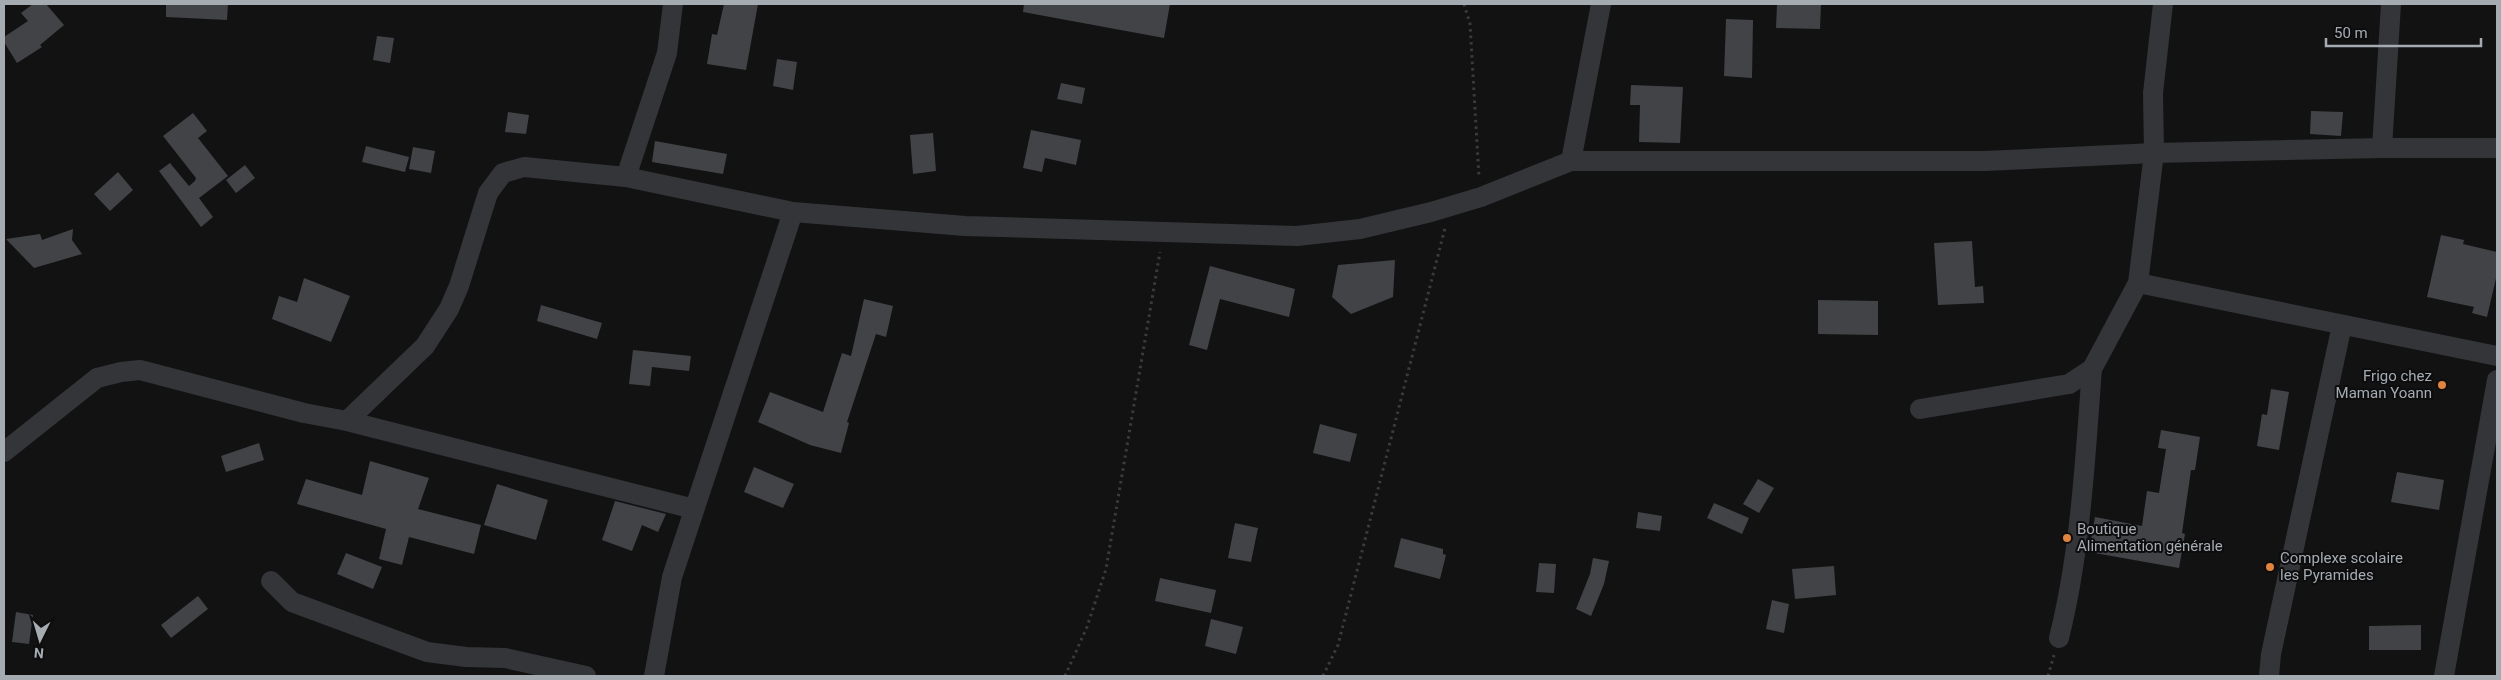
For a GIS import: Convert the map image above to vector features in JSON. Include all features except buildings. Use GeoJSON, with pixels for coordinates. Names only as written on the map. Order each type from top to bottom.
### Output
{"type":"FeatureCollection","features":[{"type":"Feature","properties":{"kind":"street"},"geometry":{"type":"LineString","coordinates":[[626,177],[667,54],[673,4]]}},
{"type":"Feature","properties":{"kind":"street"},"geometry":{"type":"LineString","coordinates":[[1571,161],[1601,4]]}},
{"type":"Feature","properties":{"kind":"street"},"geometry":{"type":"LineString","coordinates":[[2059,638],[2069,598],[2080,523],[2092,369],[2138,284],[2154,153],[2153,94],[2163,4]]}},
{"type":"Feature","properties":{"kind":"street"},"geometry":{"type":"LineString","coordinates":[[2382,148],[2391,4]]}},
{"type":"Feature","properties":{"kind":"street"},"geometry":{"type":"LineString","coordinates":[[347,421],[425,346],[449,309],[488,193],[504,173],[524,167],[626,177],[793,212],[965,226],[1297,236],[1360,229],[1450,206],[1481,197],[1571,161],[1985,160],[2154,153],[2382,148],[2497,148]]}},
{"type":"Feature","properties":{"kind":"street"},"geometry":{"type":"LineString","coordinates":[[654,676],[672,577],[793,212]]}},
{"type":"Feature","properties":{"kind":"street"},"geometry":{"type":"LineString","coordinates":[[2138,284],[2497,356]]}},
{"type":"Feature","properties":{"kind":"street"},"geometry":{"type":"LineString","coordinates":[[2269,676],[2271,654],[2342,325]]}},
{"type":"Feature","properties":{"kind":"street"},"geometry":{"type":"LineString","coordinates":[[1920,409],[2069,384],[2092,369]]}},
{"type":"Feature","properties":{"kind":"street"},"geometry":{"type":"LineString","coordinates":[[4,452],[97,378],[121,372],[140,370],[694,509]]}},
{"type":"Feature","properties":{"kind":"street"},"geometry":{"type":"LineString","coordinates":[[2444,676],[2497,380]]}},
{"type":"Feature","properties":{"kind":"street"},"geometry":{"type":"LineString","coordinates":[[271,581],[292,602],[426,652],[466,657],[505,658],[586,676]]}},
{"type":"Feature","properties":{"kind":"path"},"geometry":{"type":"LineString","coordinates":[[1464,4],[1470,24],[1481,197]]}},
{"type":"Feature","properties":{"kind":"path"},"geometry":{"type":"LineString","coordinates":[[1323,676],[1338,645],[1450,206]]}},
{"type":"Feature","properties":{"kind":"path"},"geometry":{"type":"LineString","coordinates":[[1065,676],[1087,627],[1106,568],[1164,232]]}},
{"type":"Feature","properties":{"kind":"place","name":"Frigo chez Maman Yoann"},"geometry":{"type":"Point","coordinates":[2442,385]}},
{"type":"Feature","properties":{"kind":"place","name":"Boutique Alimentation générale"},"geometry":{"type":"Point","coordinates":[2067,538]}},
{"type":"Feature","properties":{"kind":"place","name":"Complexe scolaire les Pyramides"},"geometry":{"type":"Point","coordinates":[2270,567]}}]}
